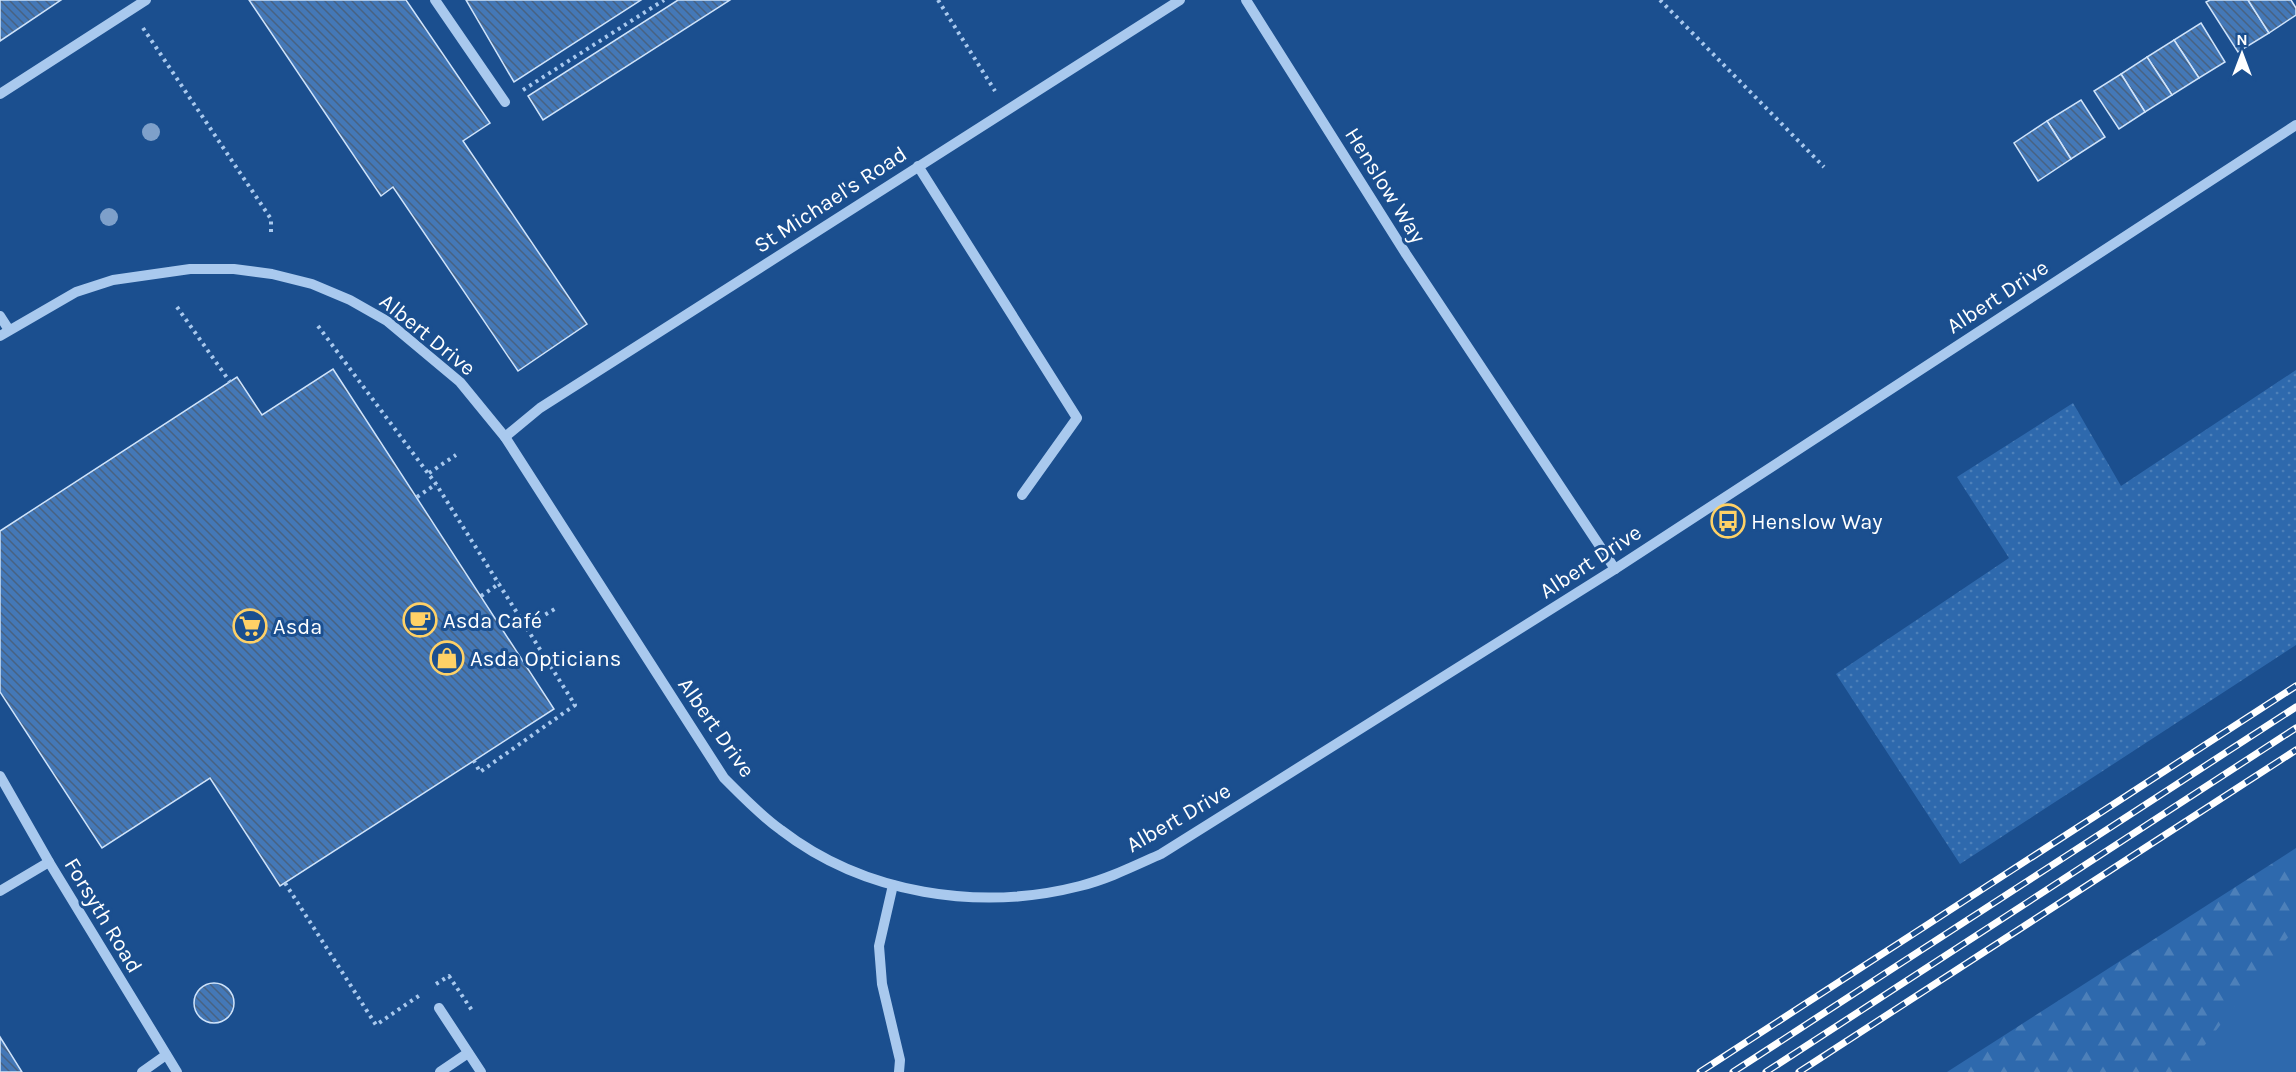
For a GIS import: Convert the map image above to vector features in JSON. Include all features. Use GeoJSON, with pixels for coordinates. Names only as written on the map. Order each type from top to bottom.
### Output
{"type":"FeatureCollection","features":[{"type":"Feature","properties":{"kind":"street"},"geometry":{"type":"LineString","coordinates":[[0,94],[146,0]]}},
{"type":"Feature","properties":{"kind":"street"},"geometry":{"type":"LineString","coordinates":[[435,0],[505,102]]}},
{"type":"Feature","properties":{"kind":"street","name":"St Michael's Road"},"geometry":{"type":"LineString","coordinates":[[505,437],[540,408],[1180,0]]}},
{"type":"Feature","properties":{"kind":"street","name":"Henslow Way"},"geometry":{"type":"LineString","coordinates":[[1246,0],[1406,254],[1615,569]]}},
{"type":"Feature","properties":{"kind":"street","name":"Albert Drive"},"geometry":{"type":"LineString","coordinates":[[4,333],[76,292],[113,280],[190,269],[234,269],[272,274],[321,288],[350,300],[387,321],[460,382],[505,437],[724,778],[753,807],[790,837],[816,853],[849,870],[893,885],[933,894],[973,897],[1026,895],[1079,886],[1131,868],[1161,854],[1615,569],[2296,125]]}},
{"type":"Feature","properties":{"kind":"street"},"geometry":{"type":"LineString","coordinates":[[918,166],[1077,418],[1022,495]]}},
{"type":"Feature","properties":{"kind":"street"},"geometry":{"type":"LineString","coordinates":[[0,316],[4,333]]}},
{"type":"Feature","properties":{"kind":"street","name":"Forsyth Road"},"geometry":{"type":"LineString","coordinates":[[0,776],[49,862],[177,1072]]}},
{"type":"Feature","properties":{"kind":"street"},"geometry":{"type":"LineString","coordinates":[[0,891],[49,862]]}},
{"type":"Feature","properties":{"kind":"street"},"geometry":{"type":"LineString","coordinates":[[893,885],[879,946],[882,984],[900,1060],[898,1072]]}},
{"type":"Feature","properties":{"kind":"street"},"geometry":{"type":"LineString","coordinates":[[439,1008],[481,1072]]}},
{"type":"Feature","properties":{"kind":"street"},"geometry":{"type":"LineString","coordinates":[[441,1072],[468,1053]]}},
{"type":"Feature","properties":{"kind":"street"},"geometry":{"type":"LineString","coordinates":[[142,1072],[166,1054]]}},
{"type":"Feature","properties":{"kind":"path"},"geometry":{"type":"LineString","coordinates":[[505,102],[664,0]]}},
{"type":"Feature","properties":{"kind":"path"},"geometry":{"type":"LineString","coordinates":[[939,0],[1007,109]]}},
{"type":"Feature","properties":{"kind":"path"},"geometry":{"type":"LineString","coordinates":[[1660,0],[1824,167]]}},
{"type":"Feature","properties":{"kind":"path"},"geometry":{"type":"LineString","coordinates":[[131,10],[271,219],[271,232]]}},
{"type":"Feature","properties":{"kind":"path"},"geometry":{"type":"LineString","coordinates":[[177,307],[230,382]]}},
{"type":"Feature","properties":{"kind":"path"},"geometry":{"type":"LineString","coordinates":[[318,326],[429,473],[575,705],[480,772],[474,760]]}},
{"type":"Feature","properties":{"kind":"path"},"geometry":{"type":"LineString","coordinates":[[429,473],[456,455]]}},
{"type":"Feature","properties":{"kind":"path"},"geometry":{"type":"LineString","coordinates":[[417,497],[436,484]]}},
{"type":"Feature","properties":{"kind":"path"},"geometry":{"type":"LineString","coordinates":[[481,596],[500,583]]}},
{"type":"Feature","properties":{"kind":"path"},"geometry":{"type":"LineString","coordinates":[[526,626],[558,607]]}},
{"type":"Feature","properties":{"kind":"path"},"geometry":{"type":"LineString","coordinates":[[285,883],[376,1025],[422,993]]}},
{"type":"Feature","properties":{"kind":"path"},"geometry":{"type":"LineString","coordinates":[[431,987],[449,976],[473,1012]]}},
{"type":"Feature","properties":{"kind":"green space"},"geometry":{"type":"Polygon","coordinates":[[[2296,370],[2296,645],[1960,864],[1836,674],[2009,558],[1957,477],[2073,403],[2121,486],[2296,370]]]}},
{"type":"Feature","properties":{"kind":"green space"},"geometry":{"type":"Polygon","coordinates":[[[2296,848],[2296,927],[2184,1072],[1947,1072],[2296,848]]]}},
{"type":"Feature","properties":{"kind":"green space"},"geometry":{"type":"Polygon","coordinates":[[[2296,861],[2296,1072],[1976,1072],[2296,861]]]}},
{"type":"Feature","properties":{"kind":"building"},"geometry":{"type":"Polygon","coordinates":[[[0,0],[61,0],[0,41],[0,0]]]}},
{"type":"Feature","properties":{"kind":"building"},"geometry":{"type":"Polygon","coordinates":[[[249,0],[406,0],[490,123],[463,141],[587,324],[518,371],[393,187],[381,196],[249,0]]]}},
{"type":"Feature","properties":{"kind":"building"},"geometry":{"type":"Polygon","coordinates":[[[466,0],[641,0],[514,82],[466,0]]]}},
{"type":"Feature","properties":{"kind":"building"},"geometry":{"type":"Polygon","coordinates":[[[678,0],[730,0],[543,120],[528,96],[678,0]]]}},
{"type":"Feature","properties":{"kind":"building"},"geometry":{"type":"Polygon","coordinates":[[[2210,0],[2248,0],[2269,33],[2238,52],[2206,2],[2210,0]]]}},
{"type":"Feature","properties":{"kind":"building"},"geometry":{"type":"Polygon","coordinates":[[[2248,0],[2291,0],[2296,8],[2296,15],[2269,33],[2248,0]]]}},
{"type":"Feature","properties":{"kind":"building"},"geometry":{"type":"Polygon","coordinates":[[[2201,23],[2225,62],[2199,78],[2174,40],[2201,23]]]}},
{"type":"Feature","properties":{"kind":"building"},"geometry":{"type":"Polygon","coordinates":[[[2174,40],[2199,78],[2172,95],[2147,57],[2174,40]]]}},
{"type":"Feature","properties":{"kind":"building"},"geometry":{"type":"Polygon","coordinates":[[[2147,57],[2172,95],[2145,112],[2121,74],[2147,57]]]}},
{"type":"Feature","properties":{"kind":"building"},"geometry":{"type":"Polygon","coordinates":[[[2121,74],[2145,112],[2119,129],[2094,91],[2121,74]]]}},
{"type":"Feature","properties":{"kind":"building"},"geometry":{"type":"Polygon","coordinates":[[[2081,100],[2105,137],[2071,159],[2047,121],[2081,100]]]}},
{"type":"Feature","properties":{"kind":"building"},"geometry":{"type":"Polygon","coordinates":[[[2047,121],[2071,159],[2038,181],[2014,143],[2047,121]]]}},
{"type":"Feature","properties":{"kind":"building","name":"Asda"},"geometry":{"type":"Polygon","coordinates":[[[333,369],[554,709],[280,886],[210,778],[102,848],[0,692],[0,531],[237,377],[262,415],[333,369]]]}},
{"type":"Feature","properties":{"kind":"building"},"geometry":{"type":"Polygon","coordinates":[[[214,983],[228,989],[234,1003],[228,1017],[214,1023],[200,1017],[194,1003],[200,989],[214,983]]]}},
{"type":"Feature","properties":{"kind":"building"},"geometry":{"type":"Polygon","coordinates":[[[0,1037],[22,1072],[0,1072],[0,1037]]]}},
{"type":"Feature","properties":{"kind":"railway"},"geometry":{"type":"LineString","coordinates":[[1700,1072],[2296,686]]}},
{"type":"Feature","properties":{"kind":"railway"},"geometry":{"type":"LineString","coordinates":[[1733,1072],[2296,707]]}},
{"type":"Feature","properties":{"kind":"railway"},"geometry":{"type":"LineString","coordinates":[[1766,1072],[2296,728]]}},
{"type":"Feature","properties":{"kind":"railway"},"geometry":{"type":"LineString","coordinates":[[1799,1072],[2296,750]]}},
{"type":"Feature","properties":{"kind":"place","name":"Henslow Way"},"geometry":{"type":"Point","coordinates":[1728,521]}},
{"type":"Feature","properties":{"kind":"place","name":"Asda Café"},"geometry":{"type":"Point","coordinates":[420,620]}},
{"type":"Feature","properties":{"kind":"place","name":"Asda"},"geometry":{"type":"Point","coordinates":[250,626]}},
{"type":"Feature","properties":{"kind":"place","name":"Asda Opticians"},"geometry":{"type":"Point","coordinates":[447,658]}}]}
